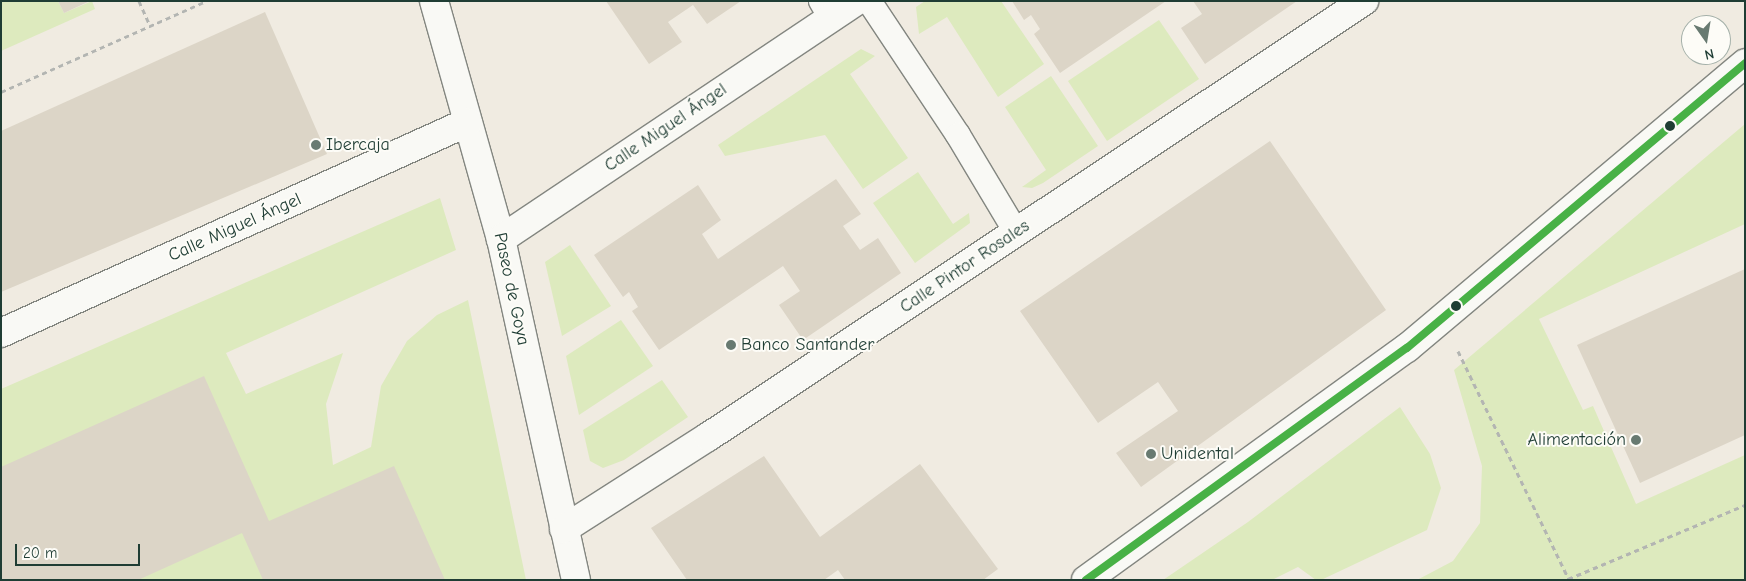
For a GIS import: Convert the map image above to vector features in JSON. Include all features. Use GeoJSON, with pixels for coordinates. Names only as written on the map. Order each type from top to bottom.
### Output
{"type":"FeatureCollection","features":[{"type":"Feature","properties":{"kind":"street","name":"Paseo de Goya"},"geometry":{"type":"LineString","coordinates":[[434,1],[501,238],[576,580]]}},
{"type":"Feature","properties":{"kind":"street","name":"Calle Miguel Ángel"},"geometry":{"type":"LineString","coordinates":[[501,238],[826,10],[856,1]]}},
{"type":"Feature","properties":{"kind":"street","name":"Calle Pintor Rosales"},"geometry":{"type":"LineString","coordinates":[[564,529],[700,442],[1364,1]]}},
{"type":"Feature","properties":{"kind":"street"},"geometry":{"type":"LineString","coordinates":[[1086,580],[1407,348],[1745,63]]}},
{"type":"Feature","properties":{"kind":"street","name":"Calle Miguel Ángel"},"geometry":{"type":"LineString","coordinates":[[1,334],[468,122]]}},
{"type":"Feature","properties":{"kind":"lane"},"geometry":{"type":"LineString","coordinates":[[868,1],[958,135],[1016,232]]}},
{"type":"Feature","properties":{"kind":"path"},"geometry":{"type":"LineString","coordinates":[[139,1],[150,26]]}},
{"type":"Feature","properties":{"kind":"path"},"geometry":{"type":"LineString","coordinates":[[1,92],[206,1]]}},
{"type":"Feature","properties":{"kind":"path"},"geometry":{"type":"LineString","coordinates":[[1443,318],[1569,579],[1745,505]]}},
{"type":"Feature","properties":{"kind":"green space"},"geometry":{"type":"Polygon","coordinates":[[[1,1],[58,1],[64,13],[92,1],[95,9],[1,51],[1,1]]]}},
{"type":"Feature","properties":{"kind":"green space"},"geometry":{"type":"Polygon","coordinates":[[[925,1],[1001,1],[1044,64],[998,97],[947,17],[919,34],[916,7],[925,1]]]}},
{"type":"Feature","properties":{"kind":"green space"},"geometry":{"type":"Polygon","coordinates":[[[1159,20],[1199,79],[1107,141],[1068,81],[1159,20]]]}},
{"type":"Feature","properties":{"kind":"green space"},"geometry":{"type":"Polygon","coordinates":[[[861,49],[875,56],[850,74],[908,158],[863,189],[825,135],[725,156],[718,145],[861,49]]]}},
{"type":"Feature","properties":{"kind":"green space"},"geometry":{"type":"Polygon","coordinates":[[[1051,76],[1098,146],[1043,183],[1032,188],[1022,187],[1046,170],[1005,107],[1051,76]]]}},
{"type":"Feature","properties":{"kind":"green space"},"geometry":{"type":"Polygon","coordinates":[[[1745,124],[1745,224],[1539,319],[1583,410],[1593,406],[1636,504],[1745,455],[1745,580],[1417,580],[1453,561],[1480,523],[1482,466],[1454,370],[1745,124]]]}},
{"type":"Feature","properties":{"kind":"green space"},"geometry":{"type":"Polygon","coordinates":[[[918,172],[953,224],[969,213],[970,223],[915,263],[873,203],[918,172]]]}},
{"type":"Feature","properties":{"kind":"green space"},"geometry":{"type":"Polygon","coordinates":[[[440,198],[456,250],[226,353],[246,394],[343,353],[326,404],[333,465],[371,447],[381,386],[407,341],[437,315],[468,300],[526,580],[1,580],[1,389],[440,198]]]}},
{"type":"Feature","properties":{"kind":"green space"},"geometry":{"type":"Polygon","coordinates":[[[570,245],[611,306],[562,336],[545,262],[570,245]]]}},
{"type":"Feature","properties":{"kind":"green space"},"geometry":{"type":"Polygon","coordinates":[[[621,320],[653,366],[579,415],[566,356],[621,320]]]}},
{"type":"Feature","properties":{"kind":"green space"},"geometry":{"type":"Polygon","coordinates":[[[662,380],[688,417],[624,460],[603,468],[590,461],[583,430],[662,380]]]}},
{"type":"Feature","properties":{"kind":"green space"},"geometry":{"type":"Polygon","coordinates":[[[1400,407],[1430,454],[1441,488],[1427,530],[1321,580],[1316,580],[1298,567],[1272,580],[1163,580],[1248,522],[1400,407]]]}},
{"type":"Feature","properties":{"kind":"building"},"geometry":{"type":"Polygon","coordinates":[[[58,1],[90,1],[64,13],[58,1]]]}},
{"type":"Feature","properties":{"kind":"building"},"geometry":{"type":"Polygon","coordinates":[[[606,1],[741,1],[707,24],[693,5],[668,22],[682,42],[649,64],[606,1]]]}},
{"type":"Feature","properties":{"kind":"building"},"geometry":{"type":"Polygon","coordinates":[[[1012,1],[1166,1],[1060,73],[1034,34],[1040,29],[1031,15],[1024,20],[1012,1]]]}},
{"type":"Feature","properties":{"kind":"building"},"geometry":{"type":"Polygon","coordinates":[[[1193,1],[1297,1],[1205,64],[1181,28],[1202,14],[1193,1]]]}},
{"type":"Feature","properties":{"kind":"building"},"geometry":{"type":"Polygon","coordinates":[[[265,12],[327,154],[1,292],[1,131],[265,12]]]}},
{"type":"Feature","properties":{"kind":"building"},"geometry":{"type":"Polygon","coordinates":[[[1270,141],[1386,310],[1141,487],[1116,453],[1178,411],[1158,382],[1098,423],[1020,311],[1270,141]]]}},
{"type":"Feature","properties":{"kind":"building"},"geometry":{"type":"Polygon","coordinates":[[[836,179],[861,214],[843,226],[860,250],[878,238],[901,273],[803,340],[779,305],[800,291],[783,266],[659,350],[632,311],[638,307],[629,292],[623,297],[594,255],[698,185],[721,220],[702,234],[718,259],[836,179]]]}},
{"type":"Feature","properties":{"kind":"building"},"geometry":{"type":"Polygon","coordinates":[[[1745,269],[1745,435],[1640,483],[1577,345],[1745,269]]]}},
{"type":"Feature","properties":{"kind":"building"},"geometry":{"type":"Polygon","coordinates":[[[204,376],[269,521],[394,466],[445,580],[263,580],[242,533],[138,580],[1,580],[1,467],[204,376]]]}},
{"type":"Feature","properties":{"kind":"building"},"geometry":{"type":"Polygon","coordinates":[[[764,456],[820,537],[920,464],[998,569],[983,580],[845,580],[838,570],[824,580],[687,580],[651,528],[764,456]]]}},
{"type":"Feature","properties":{"kind":"transit line"},"geometry":{"type":"LineString","coordinates":[[1086,580],[1407,348],[1745,63]]}},
{"type":"Feature","properties":{"kind":"place","name":"Ibercaja"},"geometry":{"type":"Point","coordinates":[316,145]}},
{"type":"Feature","properties":{"kind":"place","name":"Banco Santander"},"geometry":{"type":"Point","coordinates":[731,345]}},
{"type":"Feature","properties":{"kind":"place","name":"Alimentación"},"geometry":{"type":"Point","coordinates":[1636,440]}},
{"type":"Feature","properties":{"kind":"place","name":"Unidental"},"geometry":{"type":"Point","coordinates":[1151,454]}}]}
